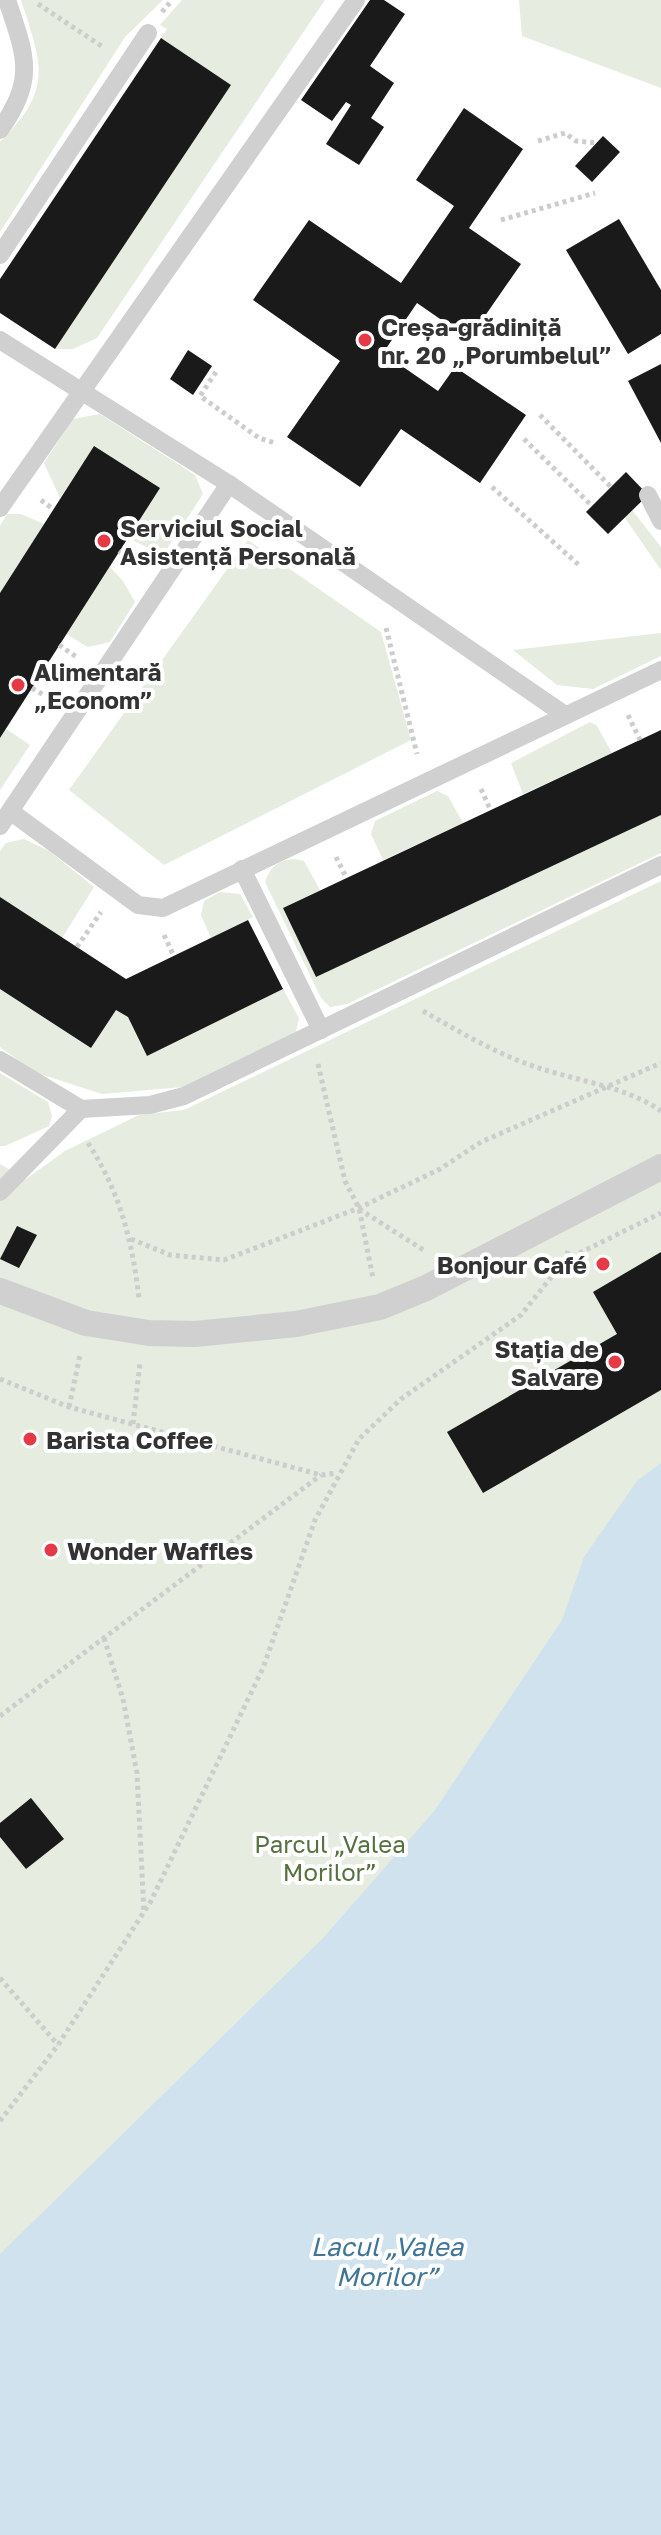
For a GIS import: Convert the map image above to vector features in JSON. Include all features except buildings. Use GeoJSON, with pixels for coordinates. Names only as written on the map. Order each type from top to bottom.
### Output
{"type":"FeatureCollection","features":[{"type":"Feature","properties":{"kind":"street"},"geometry":{"type":"LineString","coordinates":[[0,1291],[86,1323],[144,1332],[195,1334],[244,1330],[380,1307],[445,1279],[661,1167]]}},
{"type":"Feature","properties":{"kind":"lane"},"geometry":{"type":"LineString","coordinates":[[0,130],[18,105],[25,68],[7,0]]}},
{"type":"Feature","properties":{"kind":"lane"},"geometry":{"type":"LineString","coordinates":[[0,508],[78,392],[356,0]]}},
{"type":"Feature","properties":{"kind":"lane"},"geometry":{"type":"LineString","coordinates":[[0,255],[148,33]]}},
{"type":"Feature","properties":{"kind":"lane"},"geometry":{"type":"LineString","coordinates":[[0,340],[78,392],[229,484],[565,715]]}},
{"type":"Feature","properties":{"kind":"lane"},"geometry":{"type":"LineString","coordinates":[[229,484],[5,818],[138,905],[163,908],[661,670]]}},
{"type":"Feature","properties":{"kind":"lane"},"geometry":{"type":"LineString","coordinates":[[648,495],[661,521]]}},
{"type":"Feature","properties":{"kind":"lane"},"geometry":{"type":"LineString","coordinates":[[0,1192],[76,1114],[128,1108],[184,1096],[661,865]]}},
{"type":"Feature","properties":{"kind":"lane"},"geometry":{"type":"LineString","coordinates":[[242,869],[314,1034]]}},
{"type":"Feature","properties":{"kind":"lane"},"geometry":{"type":"LineString","coordinates":[[0,1060],[76,1114]]}},
{"type":"Feature","properties":{"kind":"path"},"geometry":{"type":"LineString","coordinates":[[32,0],[128,63]]}},
{"type":"Feature","properties":{"kind":"path"},"geometry":{"type":"LineString","coordinates":[[538,141],[565,133],[576,141],[597,143]]}},
{"type":"Feature","properties":{"kind":"path"},"geometry":{"type":"LineString","coordinates":[[501,220],[595,193]]}},
{"type":"Feature","properties":{"kind":"path"},"geometry":{"type":"LineString","coordinates":[[216,372],[200,396],[259,438],[275,443]]}},
{"type":"Feature","properties":{"kind":"path"},"geometry":{"type":"LineString","coordinates":[[540,415],[611,487]]}},
{"type":"Feature","properties":{"kind":"path"},"geometry":{"type":"LineString","coordinates":[[524,439],[592,506]]}},
{"type":"Feature","properties":{"kind":"path"},"geometry":{"type":"LineString","coordinates":[[492,487],[580,566]]}},
{"type":"Feature","properties":{"kind":"path"},"geometry":{"type":"LineString","coordinates":[[374,582],[424,782]]}},
{"type":"Feature","properties":{"kind":"path"},"geometry":{"type":"LineString","coordinates":[[77,947],[116,889]]}},
{"type":"Feature","properties":{"kind":"path"},"geometry":{"type":"LineString","coordinates":[[395,994],[537,1068],[605,1088],[661,1111]]}},
{"type":"Feature","properties":{"kind":"path"},"geometry":{"type":"LineString","coordinates":[[314,1034],[345,1181],[359,1208],[380,1307]]}},
{"type":"Feature","properties":{"kind":"path"},"geometry":{"type":"LineString","coordinates":[[131,1239],[170,1255],[224,1260],[359,1208],[440,1169],[481,1142],[661,1063]]}},
{"type":"Feature","properties":{"kind":"path"},"geometry":{"type":"LineString","coordinates":[[76,1114],[111,1180],[131,1239],[144,1332],[133,1424]]}},
{"type":"Feature","properties":{"kind":"path"},"geometry":{"type":"LineString","coordinates":[[359,1208],[429,1254],[445,1279]]}},
{"type":"Feature","properties":{"kind":"path"},"geometry":{"type":"LineString","coordinates":[[0,2121],[58,2045],[144,1913],[263,1668],[315,1520],[359,1439],[401,1399],[521,1315],[564,1261],[582,1209]]}},
{"type":"Feature","properties":{"kind":"path"},"geometry":{"type":"LineString","coordinates":[[564,1261],[661,1213]]}},
{"type":"Feature","properties":{"kind":"path"},"geometry":{"type":"LineString","coordinates":[[69,1407],[86,1323]]}},
{"type":"Feature","properties":{"kind":"path"},"geometry":{"type":"LineString","coordinates":[[0,1379],[69,1407],[321,1475],[338,1473]]}},
{"type":"Feature","properties":{"kind":"path"},"geometry":{"type":"LineString","coordinates":[[0,1716],[321,1475]]}},
{"type":"Feature","properties":{"kind":"path"},"geometry":{"type":"LineString","coordinates":[[104,1638],[123,1699],[137,1773],[144,1913]]}},
{"type":"Feature","properties":{"kind":"path"},"geometry":{"type":"LineString","coordinates":[[0,1978],[58,2045]]}},
{"type":"Feature","properties":{"kind":"green space"},"geometry":{"type":"Polygon","coordinates":[[[21,0],[163,0],[125,37],[0,232],[0,142],[29,107],[39,76],[34,42],[21,0]]]}},
{"type":"Feature","properties":{"kind":"green space"},"geometry":{"type":"Polygon","coordinates":[[[182,0],[325,0],[97,338],[73,349],[55,349],[231,85],[161,38],[167,29],[160,25],[182,0]]]}},
{"type":"Feature","properties":{"kind":"green space"},"geometry":{"type":"Polygon","coordinates":[[[519,0],[661,0],[661,88],[522,36],[519,0]]]}},
{"type":"Feature","properties":{"kind":"green space"},"geometry":{"type":"Polygon","coordinates":[[[100,414],[195,475],[203,494],[163,555],[128,538],[94,446],[60,498],[44,463],[73,419],[100,414]]]}},
{"type":"Feature","properties":{"kind":"green space"},"geometry":{"type":"Polygon","coordinates":[[[632,510],[661,547],[661,570],[625,518],[632,510]]]}},
{"type":"Feature","properties":{"kind":"green space"},"geometry":{"type":"Polygon","coordinates":[[[7,514],[21,514],[44,524],[0,593],[0,526],[7,514]]]}},
{"type":"Feature","properties":{"kind":"green space"},"geometry":{"type":"Polygon","coordinates":[[[248,540],[381,632],[411,740],[164,865],[69,790],[248,540]]]}},
{"type":"Feature","properties":{"kind":"green space"},"geometry":{"type":"Polygon","coordinates":[[[110,567],[123,581],[135,602],[110,642],[88,647],[66,634],[110,567]]]}},
{"type":"Feature","properties":{"kind":"green space"},"geometry":{"type":"Polygon","coordinates":[[[661,633],[661,656],[593,689],[557,685],[513,650],[661,633]]]}},
{"type":"Feature","properties":{"kind":"green space"},"geometry":{"type":"Polygon","coordinates":[[[590,722],[597,726],[612,753],[523,794],[511,763],[590,722]]]}},
{"type":"Feature","properties":{"kind":"green space"},"geometry":{"type":"Polygon","coordinates":[[[6,729],[30,745],[0,790],[0,738],[6,729]]]}},
{"type":"Feature","properties":{"kind":"green space"},"geometry":{"type":"Polygon","coordinates":[[[437,791],[448,796],[463,823],[383,860],[371,834],[375,821],[437,791]]]}},
{"type":"Feature","properties":{"kind":"green space"},"geometry":{"type":"Polygon","coordinates":[[[661,815],[661,853],[347,1004],[330,1007],[321,998],[265,882],[280,862],[297,859],[304,861],[320,890],[283,908],[316,977],[661,815]]]}},
{"type":"Feature","properties":{"kind":"green space"},"geometry":{"type":"Polygon","coordinates":[[[24,839],[49,851],[94,887],[62,938],[0,897],[0,851],[6,843],[24,839]]]}},
{"type":"Feature","properties":{"kind":"green space","name":"Parcul „Valea Morilor”"},"geometry":{"type":"Polygon","coordinates":[[[661,881],[661,2535],[0,2535],[0,1164],[26,1179],[65,1151],[139,1115],[184,1110],[661,881]]]}},
{"type":"Feature","properties":{"kind":"green space"},"geometry":{"type":"Polygon","coordinates":[[[220,892],[240,894],[253,917],[211,938],[201,915],[204,901],[220,892]]]}},
{"type":"Feature","properties":{"kind":"green space"},"geometry":{"type":"Polygon","coordinates":[[[0,989],[91,1048],[116,1010],[128,1017],[147,1056],[283,989],[299,1018],[296,1032],[183,1087],[102,1094],[34,1072],[0,1047],[0,989]]]}},
{"type":"Feature","properties":{"kind":"green space"},"geometry":{"type":"Polygon","coordinates":[[[0,1073],[48,1102],[52,1116],[49,1126],[5,1146],[0,1146],[0,1073]]]}},
{"type":"Feature","properties":{"kind":"water","name":"Lacul „Valea Morilor”"},"geometry":{"type":"Polygon","coordinates":[[[661,1463],[661,2535],[0,2535],[0,2254],[324,1937],[435,1810],[562,1620],[584,1557],[637,1481],[661,1463]]]}},
{"type":"Feature","properties":{"kind":"place","name":"Creșa-grădiniță nr. 20 „Porumbelul”"},"geometry":{"type":"Point","coordinates":[365,340]}},
{"type":"Feature","properties":{"kind":"place","name":"Serviciul Social Asistență Personală"},"geometry":{"type":"Point","coordinates":[104,541]}},
{"type":"Feature","properties":{"kind":"place","name":"Alimentară „Econom”"},"geometry":{"type":"Point","coordinates":[18,685]}},
{"type":"Feature","properties":{"kind":"place","name":"Bonjour Café"},"geometry":{"type":"Point","coordinates":[603,1264]}},
{"type":"Feature","properties":{"kind":"place","name":"Stația de Salvare"},"geometry":{"type":"Point","coordinates":[615,1362]}},
{"type":"Feature","properties":{"kind":"place","name":"Barista Coffee"},"geometry":{"type":"Point","coordinates":[30,1439]}},
{"type":"Feature","properties":{"kind":"place","name":"Wonder Waffles"},"geometry":{"type":"Point","coordinates":[51,1550]}}]}
